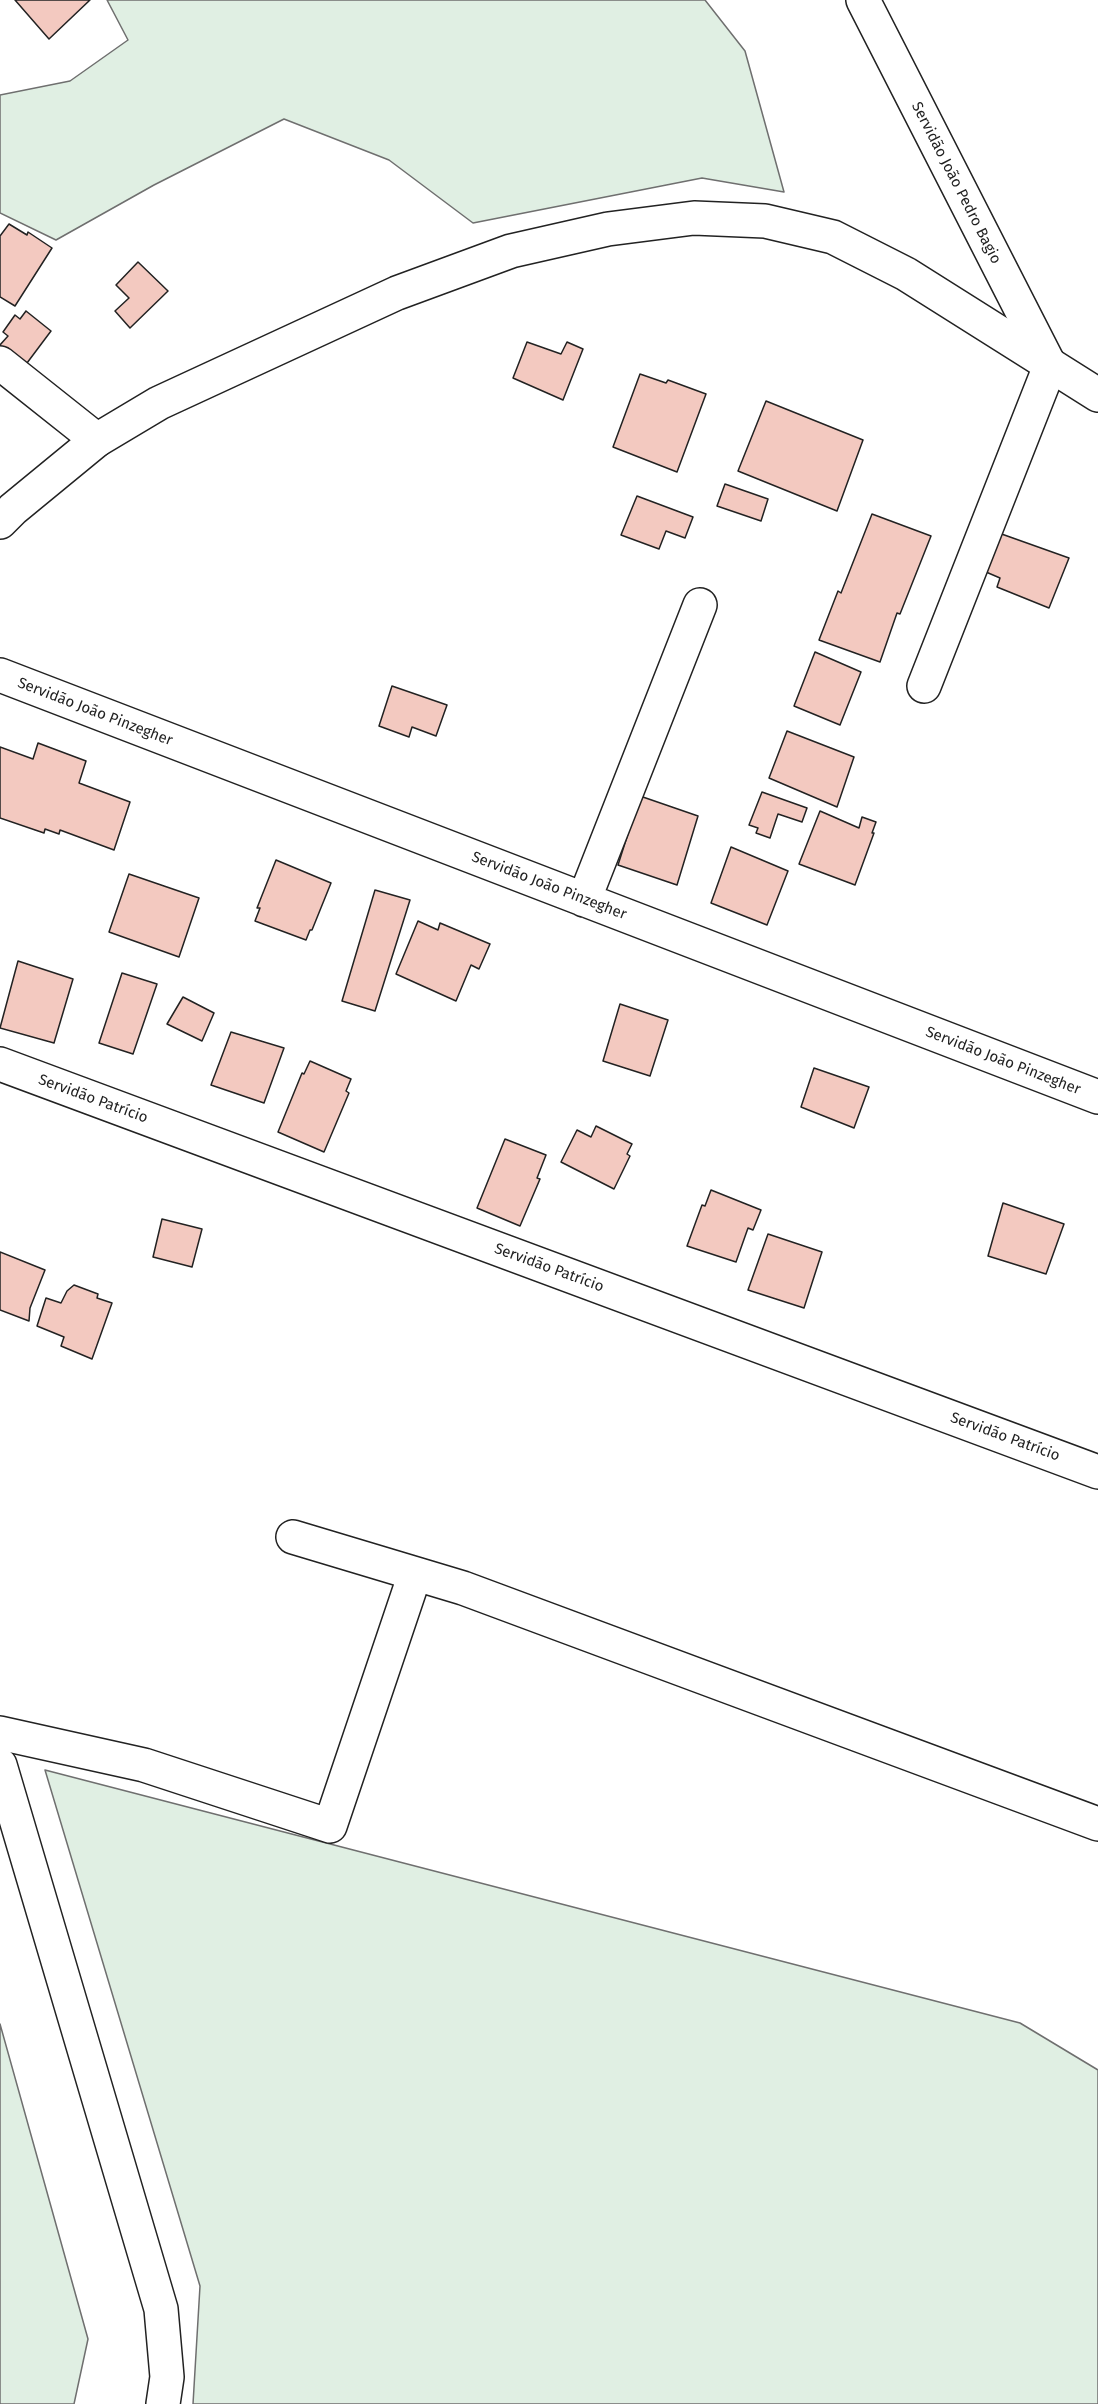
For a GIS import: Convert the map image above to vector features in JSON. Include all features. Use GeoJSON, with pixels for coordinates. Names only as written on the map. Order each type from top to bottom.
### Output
{"type":"FeatureCollection","features":[{"type":"Feature","properties":{"kind":"street","name":"Servidão João Pedro Bagio"},"geometry":{"type":"LineString","coordinates":[[862,0],[1050,366]]}},
{"type":"Feature","properties":{"kind":"street"},"geometry":{"type":"LineString","coordinates":[[0,522],[97,440],[159,403],[397,293],[511,251],[608,229],[694,218],[765,221],[833,237],[906,274],[1098,395]]}},
{"type":"Feature","properties":{"kind":"street"},"geometry":{"type":"LineString","coordinates":[[0,363],[97,440]]}},
{"type":"Feature","properties":{"kind":"street"},"geometry":{"type":"LineString","coordinates":[[924,686],[1050,366]]}},
{"type":"Feature","properties":{"kind":"street"},"geometry":{"type":"LineString","coordinates":[[584,900],[700,605]]}},
{"type":"Feature","properties":{"kind":"street","name":"Servidão João Pinzegher"},"geometry":{"type":"LineString","coordinates":[[0,675],[1098,1097]]}},
{"type":"Feature","properties":{"kind":"street","name":"Servidão Patrício"},"geometry":{"type":"LineString","coordinates":[[0,1064],[1098,1472]]}},
{"type":"Feature","properties":{"kind":"street"},"geometry":{"type":"LineString","coordinates":[[292,1538],[463,1588],[1098,1824]]}},
{"type":"Feature","properties":{"kind":"street"},"geometry":{"type":"LineString","coordinates":[[0,1733],[144,1765],[330,1826],[415,1574]]}},
{"type":"Feature","properties":{"kind":"street"},"geometry":{"type":"LineString","coordinates":[[0,1765],[161,2309],[167,2377],[163,2404]]}},
{"type":"Feature","properties":{"kind":"green space"},"geometry":{"type":"Polygon","coordinates":[[[107,0],[705,0],[745,51],[784,192],[702,178],[473,223],[389,160],[284,119],[154,185],[56,240],[0,213],[0,95],[70,81],[128,40],[107,0]]]}},
{"type":"Feature","properties":{"kind":"green space"},"geometry":{"type":"Polygon","coordinates":[[[45,1770],[1020,2023],[1098,2070],[1098,2404],[193,2404],[200,2286],[45,1770]]]}},
{"type":"Feature","properties":{"kind":"green space"},"geometry":{"type":"Polygon","coordinates":[[[0,2024],[88,2339],[74,2404],[0,2404],[0,2024]]]}},
{"type":"Feature","properties":{"kind":"building"},"geometry":{"type":"Polygon","coordinates":[[[15,0],[90,0],[49,39],[15,0]]]}},
{"type":"Feature","properties":{"kind":"building"},"geometry":{"type":"Polygon","coordinates":[[[9,224],[27,235],[28,232],[52,248],[15,306],[0,297],[0,236],[9,224]]]}},
{"type":"Feature","properties":{"kind":"building"},"geometry":{"type":"Polygon","coordinates":[[[138,262],[168,291],[130,328],[115,311],[129,298],[116,285],[138,262]]]}},
{"type":"Feature","properties":{"kind":"building"},"geometry":{"type":"Polygon","coordinates":[[[26,311],[51,331],[24,367],[0,349],[0,345],[8,336],[3,332],[15,315],[20,319],[26,311]]]}},
{"type":"Feature","properties":{"kind":"building"},"geometry":{"type":"Polygon","coordinates":[[[527,342],[561,354],[567,342],[583,349],[563,400],[513,378],[527,342]]]}},
{"type":"Feature","properties":{"kind":"building"},"geometry":{"type":"Polygon","coordinates":[[[640,374],[666,383],[668,380],[706,394],[677,472],[613,447],[640,374]]]}},
{"type":"Feature","properties":{"kind":"building"},"geometry":{"type":"Polygon","coordinates":[[[766,401],[863,440],[837,511],[738,471],[766,401]]]}},
{"type":"Feature","properties":{"kind":"building"},"geometry":{"type":"Polygon","coordinates":[[[725,484],[768,499],[761,521],[717,506],[725,484]]]}},
{"type":"Feature","properties":{"kind":"building"},"geometry":{"type":"Polygon","coordinates":[[[637,496],[693,517],[685,538],[666,531],[659,549],[621,535],[637,496]]]}},
{"type":"Feature","properties":{"kind":"building"},"geometry":{"type":"Polygon","coordinates":[[[872,514],[931,536],[900,614],[897,613],[880,662],[819,640],[838,591],[841,593],[872,514]]]}},
{"type":"Feature","properties":{"kind":"building"},"geometry":{"type":"Polygon","coordinates":[[[996,532],[1069,558],[1049,608],[997,587],[1000,578],[986,572],[996,532]]]}},
{"type":"Feature","properties":{"kind":"building"},"geometry":{"type":"Polygon","coordinates":[[[815,652],[861,672],[840,725],[794,706],[815,652]]]}},
{"type":"Feature","properties":{"kind":"building"},"geometry":{"type":"Polygon","coordinates":[[[392,686],[447,705],[436,736],[412,727],[409,737],[379,726],[392,686]]]}},
{"type":"Feature","properties":{"kind":"building"},"geometry":{"type":"Polygon","coordinates":[[[787,731],[854,757],[837,807],[769,778],[787,731]]]}},
{"type":"Feature","properties":{"kind":"building"},"geometry":{"type":"Polygon","coordinates":[[[38,743],[86,761],[79,783],[130,802],[114,850],[60,830],[59,834],[45,829],[44,833],[0,818],[0,747],[33,759],[38,743]]]}},
{"type":"Feature","properties":{"kind":"building"},"geometry":{"type":"Polygon","coordinates":[[[762,792],[807,808],[802,822],[778,814],[770,838],[756,833],[758,828],[749,825],[762,792]]]}},
{"type":"Feature","properties":{"kind":"building"},"geometry":{"type":"Polygon","coordinates":[[[640,796],[698,816],[677,885],[618,865],[640,796]]]}},
{"type":"Feature","properties":{"kind":"building"},"geometry":{"type":"Polygon","coordinates":[[[820,811],[859,828],[862,817],[876,822],[855,885],[799,864],[820,811]]]}},
{"type":"Feature","properties":{"kind":"building"},"geometry":{"type":"Polygon","coordinates":[[[731,847],[788,871],[767,925],[711,903],[731,847]]]}},
{"type":"Feature","properties":{"kind":"building"},"geometry":{"type":"Polygon","coordinates":[[[276,860],[331,883],[306,940],[255,921],[260,908],[257,908],[276,860]]]}},
{"type":"Feature","properties":{"kind":"building"},"geometry":{"type":"Polygon","coordinates":[[[129,874],[199,898],[179,957],[109,932],[129,874]]]}},
{"type":"Feature","properties":{"kind":"building"},"geometry":{"type":"Polygon","coordinates":[[[375,890],[410,900],[375,1011],[342,1001],[375,890]]]}},
{"type":"Feature","properties":{"kind":"building"},"geometry":{"type":"Polygon","coordinates":[[[418,921],[438,930],[440,923],[490,944],[479,969],[471,965],[456,1001],[396,974],[418,921]]]}},
{"type":"Feature","properties":{"kind":"building"},"geometry":{"type":"Polygon","coordinates":[[[18,961],[73,979],[54,1043],[0,1028],[18,961]]]}},
{"type":"Feature","properties":{"kind":"building"},"geometry":{"type":"Polygon","coordinates":[[[122,973],[157,984],[133,1054],[99,1043],[122,973]]]}},
{"type":"Feature","properties":{"kind":"building"},"geometry":{"type":"Polygon","coordinates":[[[183,997],[214,1013],[202,1041],[167,1024],[183,997]]]}},
{"type":"Feature","properties":{"kind":"building"},"geometry":{"type":"Polygon","coordinates":[[[620,1004],[668,1020],[650,1076],[603,1061],[620,1004]]]}},
{"type":"Feature","properties":{"kind":"building"},"geometry":{"type":"Polygon","coordinates":[[[231,1032],[284,1048],[264,1103],[211,1085],[231,1032]]]}},
{"type":"Feature","properties":{"kind":"building"},"geometry":{"type":"Polygon","coordinates":[[[310,1061],[351,1079],[346,1091],[349,1093],[324,1152],[278,1132],[302,1073],[304,1074],[310,1061]]]}},
{"type":"Feature","properties":{"kind":"building"},"geometry":{"type":"Polygon","coordinates":[[[814,1068],[869,1087],[854,1128],[801,1107],[814,1068]]]}},
{"type":"Feature","properties":{"kind":"building"},"geometry":{"type":"Polygon","coordinates":[[[596,1126],[632,1144],[627,1154],[630,1156],[614,1189],[561,1162],[577,1130],[591,1137],[596,1126]]]}},
{"type":"Feature","properties":{"kind":"building"},"geometry":{"type":"Polygon","coordinates":[[[505,1139],[546,1155],[537,1178],[540,1179],[520,1226],[477,1208],[505,1139]]]}},
{"type":"Feature","properties":{"kind":"building"},"geometry":{"type":"Polygon","coordinates":[[[711,1190],[761,1210],[753,1230],[748,1228],[736,1262],[687,1246],[702,1205],[705,1206],[711,1190]]]}},
{"type":"Feature","properties":{"kind":"building"},"geometry":{"type":"Polygon","coordinates":[[[1003,1203],[1064,1224],[1046,1274],[988,1256],[1003,1203]]]}},
{"type":"Feature","properties":{"kind":"building"},"geometry":{"type":"Polygon","coordinates":[[[162,1219],[202,1229],[192,1267],[153,1257],[162,1219]]]}},
{"type":"Feature","properties":{"kind":"building"},"geometry":{"type":"Polygon","coordinates":[[[768,1234],[822,1252],[804,1308],[748,1290],[768,1234]]]}},
{"type":"Feature","properties":{"kind":"building"},"geometry":{"type":"Polygon","coordinates":[[[0,1252],[45,1270],[30,1308],[29,1321],[0,1310],[0,1252]]]}},
{"type":"Feature","properties":{"kind":"building"},"geometry":{"type":"Polygon","coordinates":[[[74,1285],[98,1294],[97,1298],[112,1303],[92,1359],[61,1346],[64,1337],[37,1326],[46,1298],[61,1303],[67,1291],[74,1285]]]}}]}
